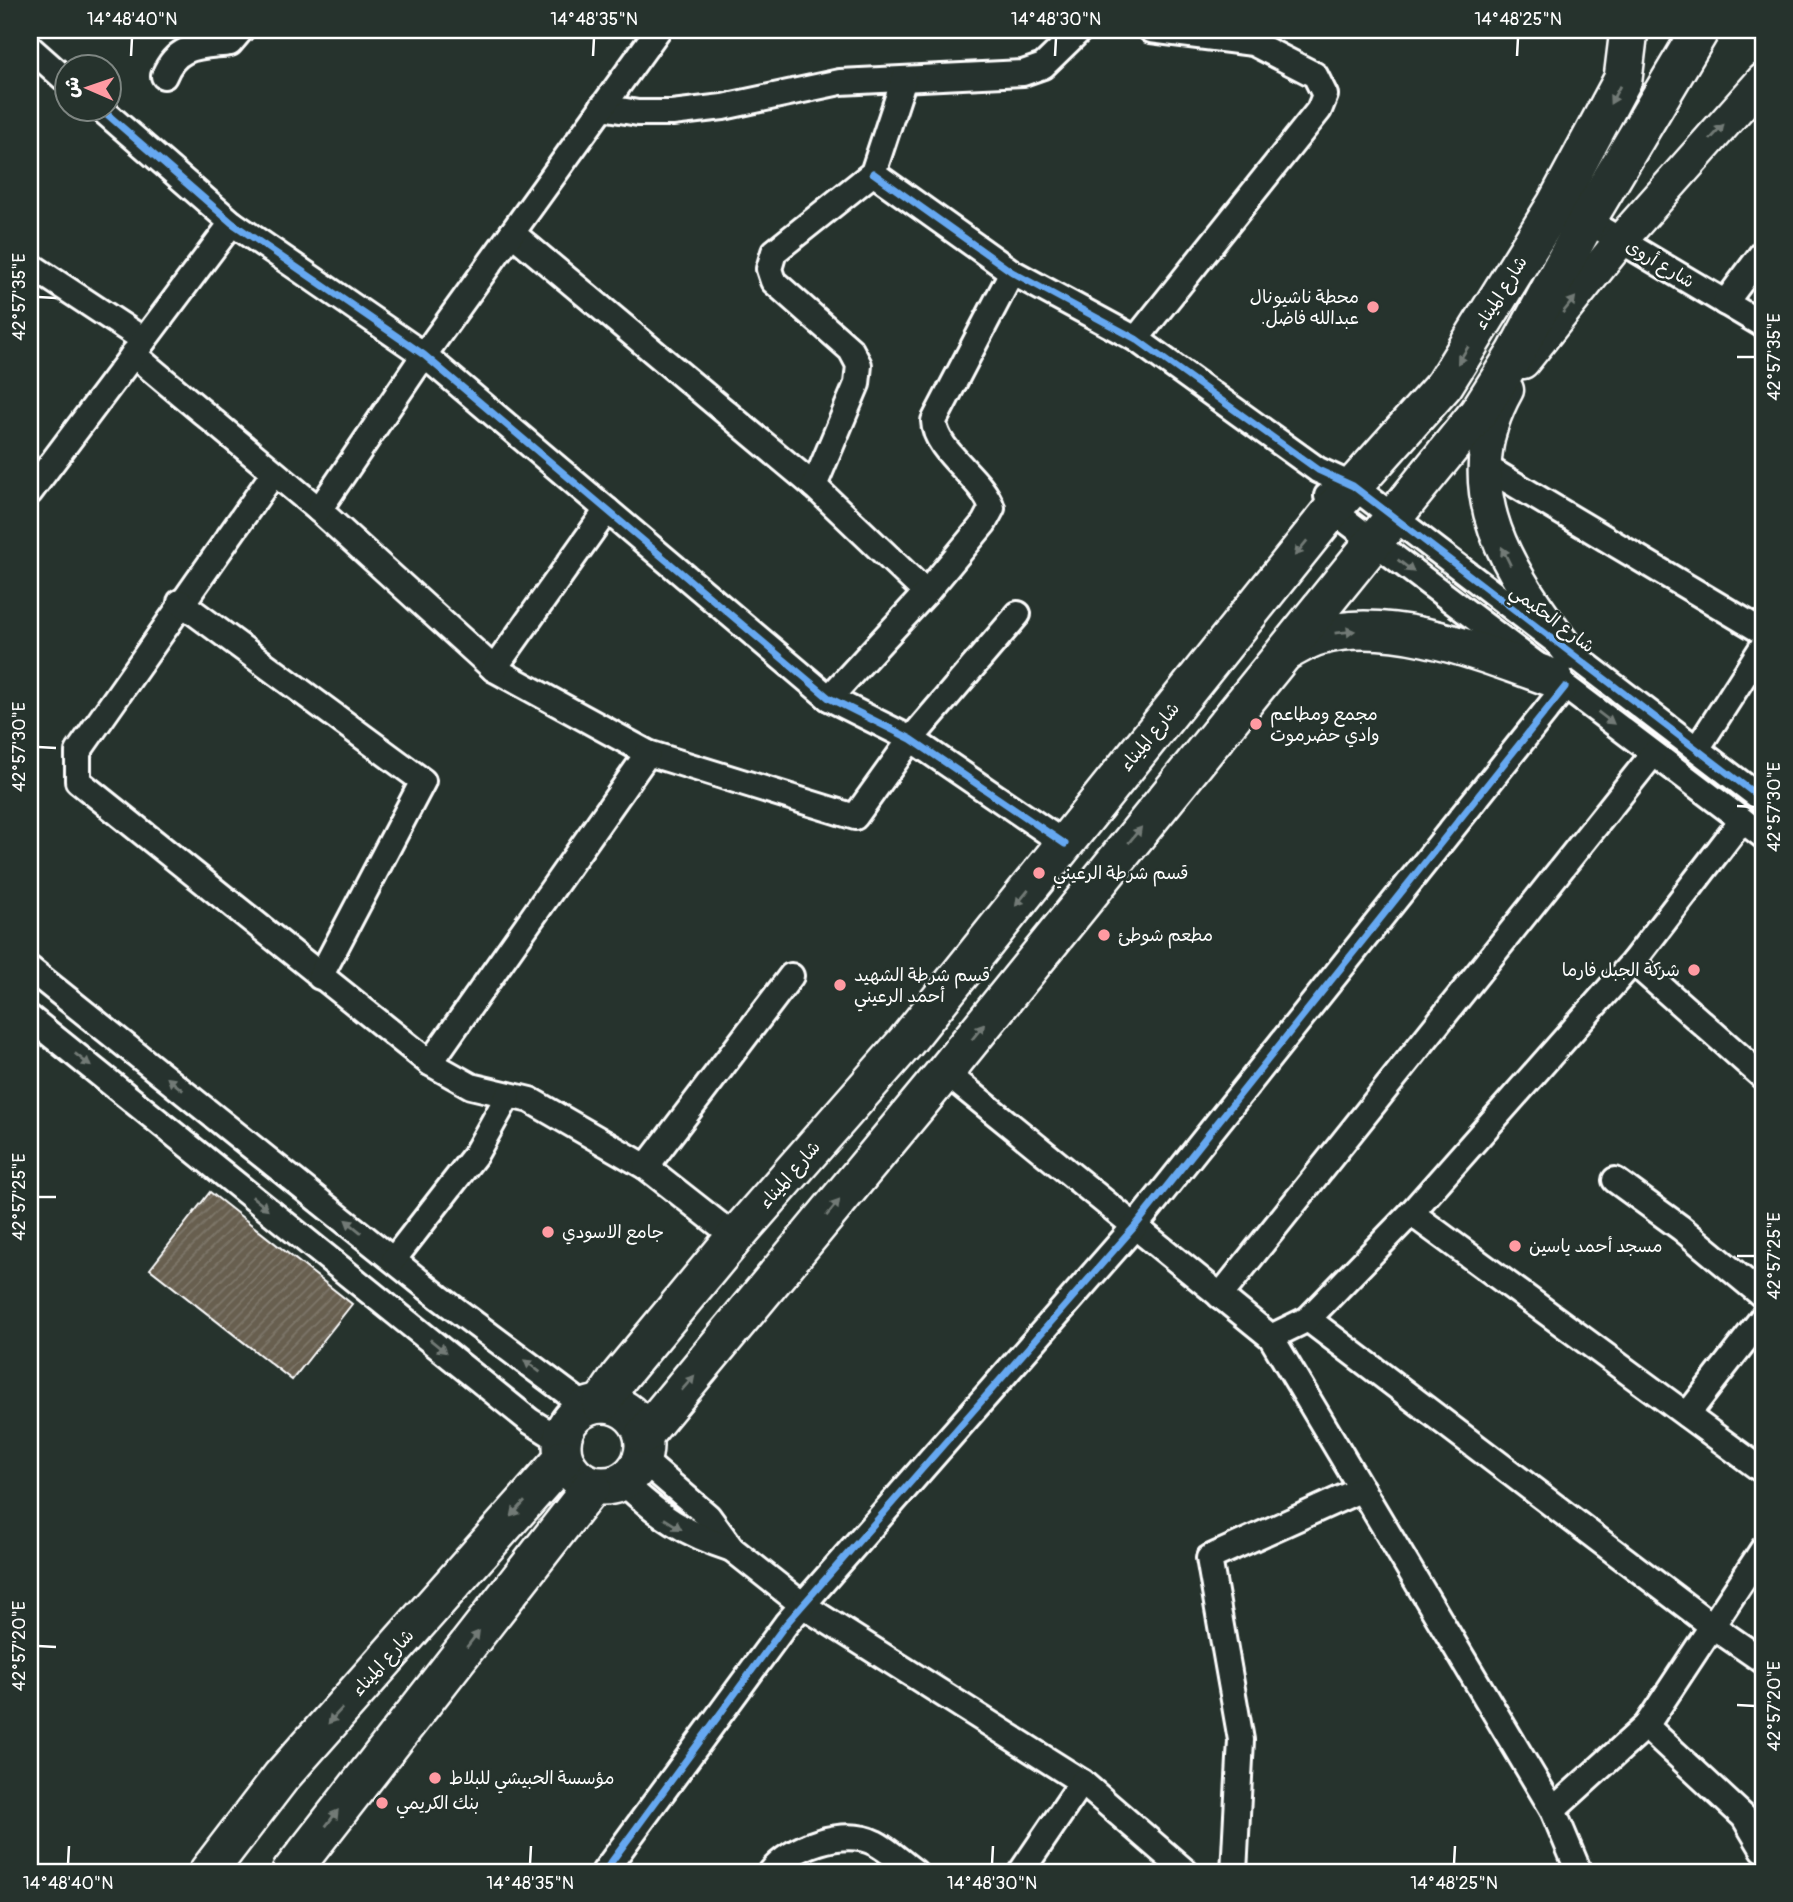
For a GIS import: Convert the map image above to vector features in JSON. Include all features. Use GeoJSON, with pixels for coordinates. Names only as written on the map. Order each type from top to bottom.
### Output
{"type":"FeatureCollection","features":[{"type":"Feature","properties":{"kind":"highway","name":"شارع الميناء"},"geometry":{"type":"LineString","coordinates":[[291,1872],[626,1466],[1281,654],[1385,531],[1478,412],[1516,353],[1572,212],[1623,79],[1629,30]]}},
{"type":"Feature","properties":{"kind":"highway","name":"شارع الميناء"},"geometry":{"type":"LineString","coordinates":[[594,1405],[735,1237],[905,1043],[1342,498],[1444,386],[1572,212],[1694,31]]}},
{"type":"Feature","properties":{"kind":"highway"},"geometry":{"type":"LineString","coordinates":[[1281,654],[1317,636],[1367,631],[1422,638],[1563,673]]}},
{"type":"Feature","properties":{"kind":"highway"},"geometry":{"type":"LineString","coordinates":[[594,1405],[620,1407],[635,1418],[626,1466],[575,1476],[563,1450],[566,1427],[574,1415],[594,1405]]}},
{"type":"Feature","properties":{"kind":"highway","name":"شارع الميناء"},"geometry":{"type":"LineString","coordinates":[[208,1872],[281,1777],[563,1450]]}},
{"type":"Feature","properties":{"kind":"main road","name":"شارع الميناء"},"geometry":{"type":"LineString","coordinates":[[1478,412],[1519,367],[1620,241],[1763,80]]}},
{"type":"Feature","properties":{"kind":"main road"},"geometry":{"type":"LineString","coordinates":[[1519,367],[1497,408],[1488,434],[1483,466],[1484,491],[1492,524],[1508,560],[1536,608],[1563,673]]}},
{"type":"Feature","properties":{"kind":"street"},"geometry":{"type":"LineString","coordinates":[[164,76],[171,59],[179,54],[188,49],[230,43],[241,30]]}},
{"type":"Feature","properties":{"kind":"street"},"geometry":{"type":"LineString","coordinates":[[319,510],[424,355],[658,30]]}},
{"type":"Feature","properties":{"kind":"street"},"geometry":{"type":"LineString","coordinates":[[602,107],[638,113],[671,113],[723,107],[797,89],[840,82],[1023,73],[1043,66],[1080,30]]}},
{"type":"Feature","properties":{"kind":"street"},"geometry":{"type":"LineString","coordinates":[[1136,339],[1319,110],[1325,95],[1315,75],[1253,43],[1151,30]]}},
{"type":"Feature","properties":{"kind":"street"},"geometry":{"type":"LineString","coordinates":[[30,48],[52,68]]}},
{"type":"Feature","properties":{"kind":"street"},"geometry":{"type":"LineString","coordinates":[[814,486],[857,384],[859,365],[851,350],[774,281],[769,269],[774,252],[873,173],[904,79]]}},
{"type":"Feature","properties":{"kind":"street"},"geometry":{"type":"LineString","coordinates":[[116,122],[232,223],[424,355],[830,698],[911,739],[1065,844]]}},
{"type":"Feature","properties":{"kind":"street","name":"شارع الحكيمي"},"geometry":{"type":"LineString","coordinates":[[873,173],[1012,272],[1136,339],[1318,470],[1342,498],[1563,673],[1653,754],[1763,836]]}},
{"type":"Feature","properties":{"kind":"street","name":"شارع أروى"},"geometry":{"type":"LineString","coordinates":[[1572,212],[1763,325]]}},
{"type":"Feature","properties":{"kind":"street"},"geometry":{"type":"LineString","coordinates":[[30,492],[232,223]]}},
{"type":"Feature","properties":{"kind":"street"},"geometry":{"type":"LineString","coordinates":[[512,233],[814,486],[926,593]]}},
{"type":"Feature","properties":{"kind":"street"},"geometry":{"type":"LineString","coordinates":[[1725,303],[1763,252]]}},
{"type":"Feature","properties":{"kind":"street"},"geometry":{"type":"LineString","coordinates":[[30,265],[138,347],[273,474],[319,510],[494,669],[648,753],[855,817],[911,739],[1018,614]]}},
{"type":"Feature","properties":{"kind":"street"},"geometry":{"type":"LineString","coordinates":[[830,698],[926,593],[984,523],[992,508],[988,494],[940,439],[934,421],[1012,272]]}},
{"type":"Feature","properties":{"kind":"street"},"geometry":{"type":"LineString","coordinates":[[1483,466],[1763,632]]}},
{"type":"Feature","properties":{"kind":"street"},"geometry":{"type":"LineString","coordinates":[[273,474],[180,602],[78,752],[78,780],[430,1063],[471,1086],[530,1100],[646,1167],[735,1237]]}},
{"type":"Feature","properties":{"kind":"street"},"geometry":{"type":"LineString","coordinates":[[494,669],[607,510]]}},
{"type":"Feature","properties":{"kind":"street"},"geometry":{"type":"LineString","coordinates":[[180,602],[423,781],[320,977]]}},
{"type":"Feature","properties":{"kind":"street"},"geometry":{"type":"LineString","coordinates":[[1697,749],[1763,646]]}},
{"type":"Feature","properties":{"kind":"street"},"geometry":{"type":"LineString","coordinates":[[604,1872],[786,1624],[1136,1225],[1563,673]]}},
{"type":"Feature","properties":{"kind":"street","name":"شارع الحكيمي"},"geometry":{"type":"LineString","coordinates":[[1563,673],[1697,749],[1763,800]]}},
{"type":"Feature","properties":{"kind":"street"},"geometry":{"type":"LineString","coordinates":[[430,1063],[648,753]]}},
{"type":"Feature","properties":{"kind":"street"},"geometry":{"type":"LineString","coordinates":[[1220,1296],[1653,754]]}},
{"type":"Feature","properties":{"kind":"street"},"geometry":{"type":"LineString","coordinates":[[1272,1337],[1308,1319],[1410,1213],[1633,962],[1742,820]]}},
{"type":"Feature","properties":{"kind":"street"},"geometry":{"type":"LineString","coordinates":[[1633,962],[1763,1077]]}},
{"type":"Feature","properties":{"kind":"street"},"geometry":{"type":"LineString","coordinates":[[30,969],[394,1259],[594,1405]]}},
{"type":"Feature","properties":{"kind":"street"},"geometry":{"type":"LineString","coordinates":[[646,1167],[791,976]]}},
{"type":"Feature","properties":{"kind":"street"},"geometry":{"type":"LineString","coordinates":[[30,1018],[563,1450]]}},
{"type":"Feature","properties":{"kind":"street"},"geometry":{"type":"LineString","coordinates":[[946,1072],[1272,1337],[1553,1810],[1579,1872]]}},
{"type":"Feature","properties":{"kind":"street"},"geometry":{"type":"LineString","coordinates":[[394,1259],[475,1155],[508,1096]]}},
{"type":"Feature","properties":{"kind":"street"},"geometry":{"type":"LineString","coordinates":[[1615,1180],[1681,1228],[1763,1296]]}},
{"type":"Feature","properties":{"kind":"street"},"geometry":{"type":"LineString","coordinates":[[1410,1213],[1763,1471]]}},
{"type":"Feature","properties":{"kind":"street"},"geometry":{"type":"LineString","coordinates":[[1687,1415],[1763,1317]]}},
{"type":"Feature","properties":{"kind":"street"},"geometry":{"type":"LineString","coordinates":[[1308,1319],[1710,1625],[1763,1661]]}},
{"type":"Feature","properties":{"kind":"street"},"geometry":{"type":"LineString","coordinates":[[626,1466],[656,1513],[685,1531],[732,1549]]}},
{"type":"Feature","properties":{"kind":"street"},"geometry":{"type":"LineString","coordinates":[[626,1466],[708,1517],[732,1549],[804,1606],[1082,1782],[1186,1872]]}},
{"type":"Feature","properties":{"kind":"street"},"geometry":{"type":"LineString","coordinates":[[1234,1872],[1241,1740],[1209,1558],[1362,1489]]}},
{"type":"Feature","properties":{"kind":"street"},"geometry":{"type":"LineString","coordinates":[[1553,1810],[1646,1726],[1710,1625],[1763,1549]]}},
{"type":"Feature","properties":{"kind":"street"},"geometry":{"type":"LineString","coordinates":[[1646,1726],[1744,1817],[1763,1849]]}},
{"type":"Feature","properties":{"kind":"street"},"geometry":{"type":"LineString","coordinates":[[1021,1872],[1082,1782]]}},
{"type":"Feature","properties":{"kind":"street"},"geometry":{"type":"LineString","coordinates":[[771,1872],[782,1857],[804,1847],[856,1836],[875,1843],[915,1872]]}},
{"type":"Feature","properties":{"kind":"building"},"geometry":{"type":"Polygon","coordinates":[[[210,1192],[352,1304],[292,1380],[150,1269],[210,1192]]]}},
{"type":"Feature","properties":{"kind":"cycle path"},"geometry":{"type":"LineString","coordinates":[[116,122],[232,223],[424,355],[829,698],[911,739],[1065,844]]}},
{"type":"Feature","properties":{"kind":"cycle path"},"geometry":{"type":"LineString","coordinates":[[873,173],[1012,272],[1136,339],[1318,470],[1353,486],[1763,800]]}},
{"type":"Feature","properties":{"kind":"cycle path"},"geometry":{"type":"LineString","coordinates":[[604,1872],[786,1624],[1136,1225],[1565,687]]}},
{"type":"Feature","properties":{"kind":"place","name":"محطة ناشيونال .عبدالله فاضل"},"geometry":{"type":"Point","coordinates":[1373,307]}},
{"type":"Feature","properties":{"kind":"place","name":"مجمع ومطاعم وادي حضرموت"},"geometry":{"type":"Point","coordinates":[1256,724]}},
{"type":"Feature","properties":{"kind":"place","name":"قسم شرطة الرعيني"},"geometry":{"type":"Point","coordinates":[1039,873]}},
{"type":"Feature","properties":{"kind":"place","name":"مطعم شوطئ"},"geometry":{"type":"Point","coordinates":[1104,935]}},
{"type":"Feature","properties":{"kind":"place","name":"شركة الجبل فارما"},"geometry":{"type":"Point","coordinates":[1694,970]}},
{"type":"Feature","properties":{"kind":"place","name":"قسم شرطة الشهيد أحمد الرعيني"},"geometry":{"type":"Point","coordinates":[840,985]}},
{"type":"Feature","properties":{"kind":"place","name":"جامع الاسودي"},"geometry":{"type":"Point","coordinates":[548,1232]}},
{"type":"Feature","properties":{"kind":"place","name":"مسجد أحمد ياسين"},"geometry":{"type":"Point","coordinates":[1515,1246]}},
{"type":"Feature","properties":{"kind":"place","name":"مؤسسة الحبيشي للبلاط"},"geometry":{"type":"Point","coordinates":[435,1778]}},
{"type":"Feature","properties":{"kind":"place","name":"بنك الكريمي"},"geometry":{"type":"Point","coordinates":[382,1803]}}]}
